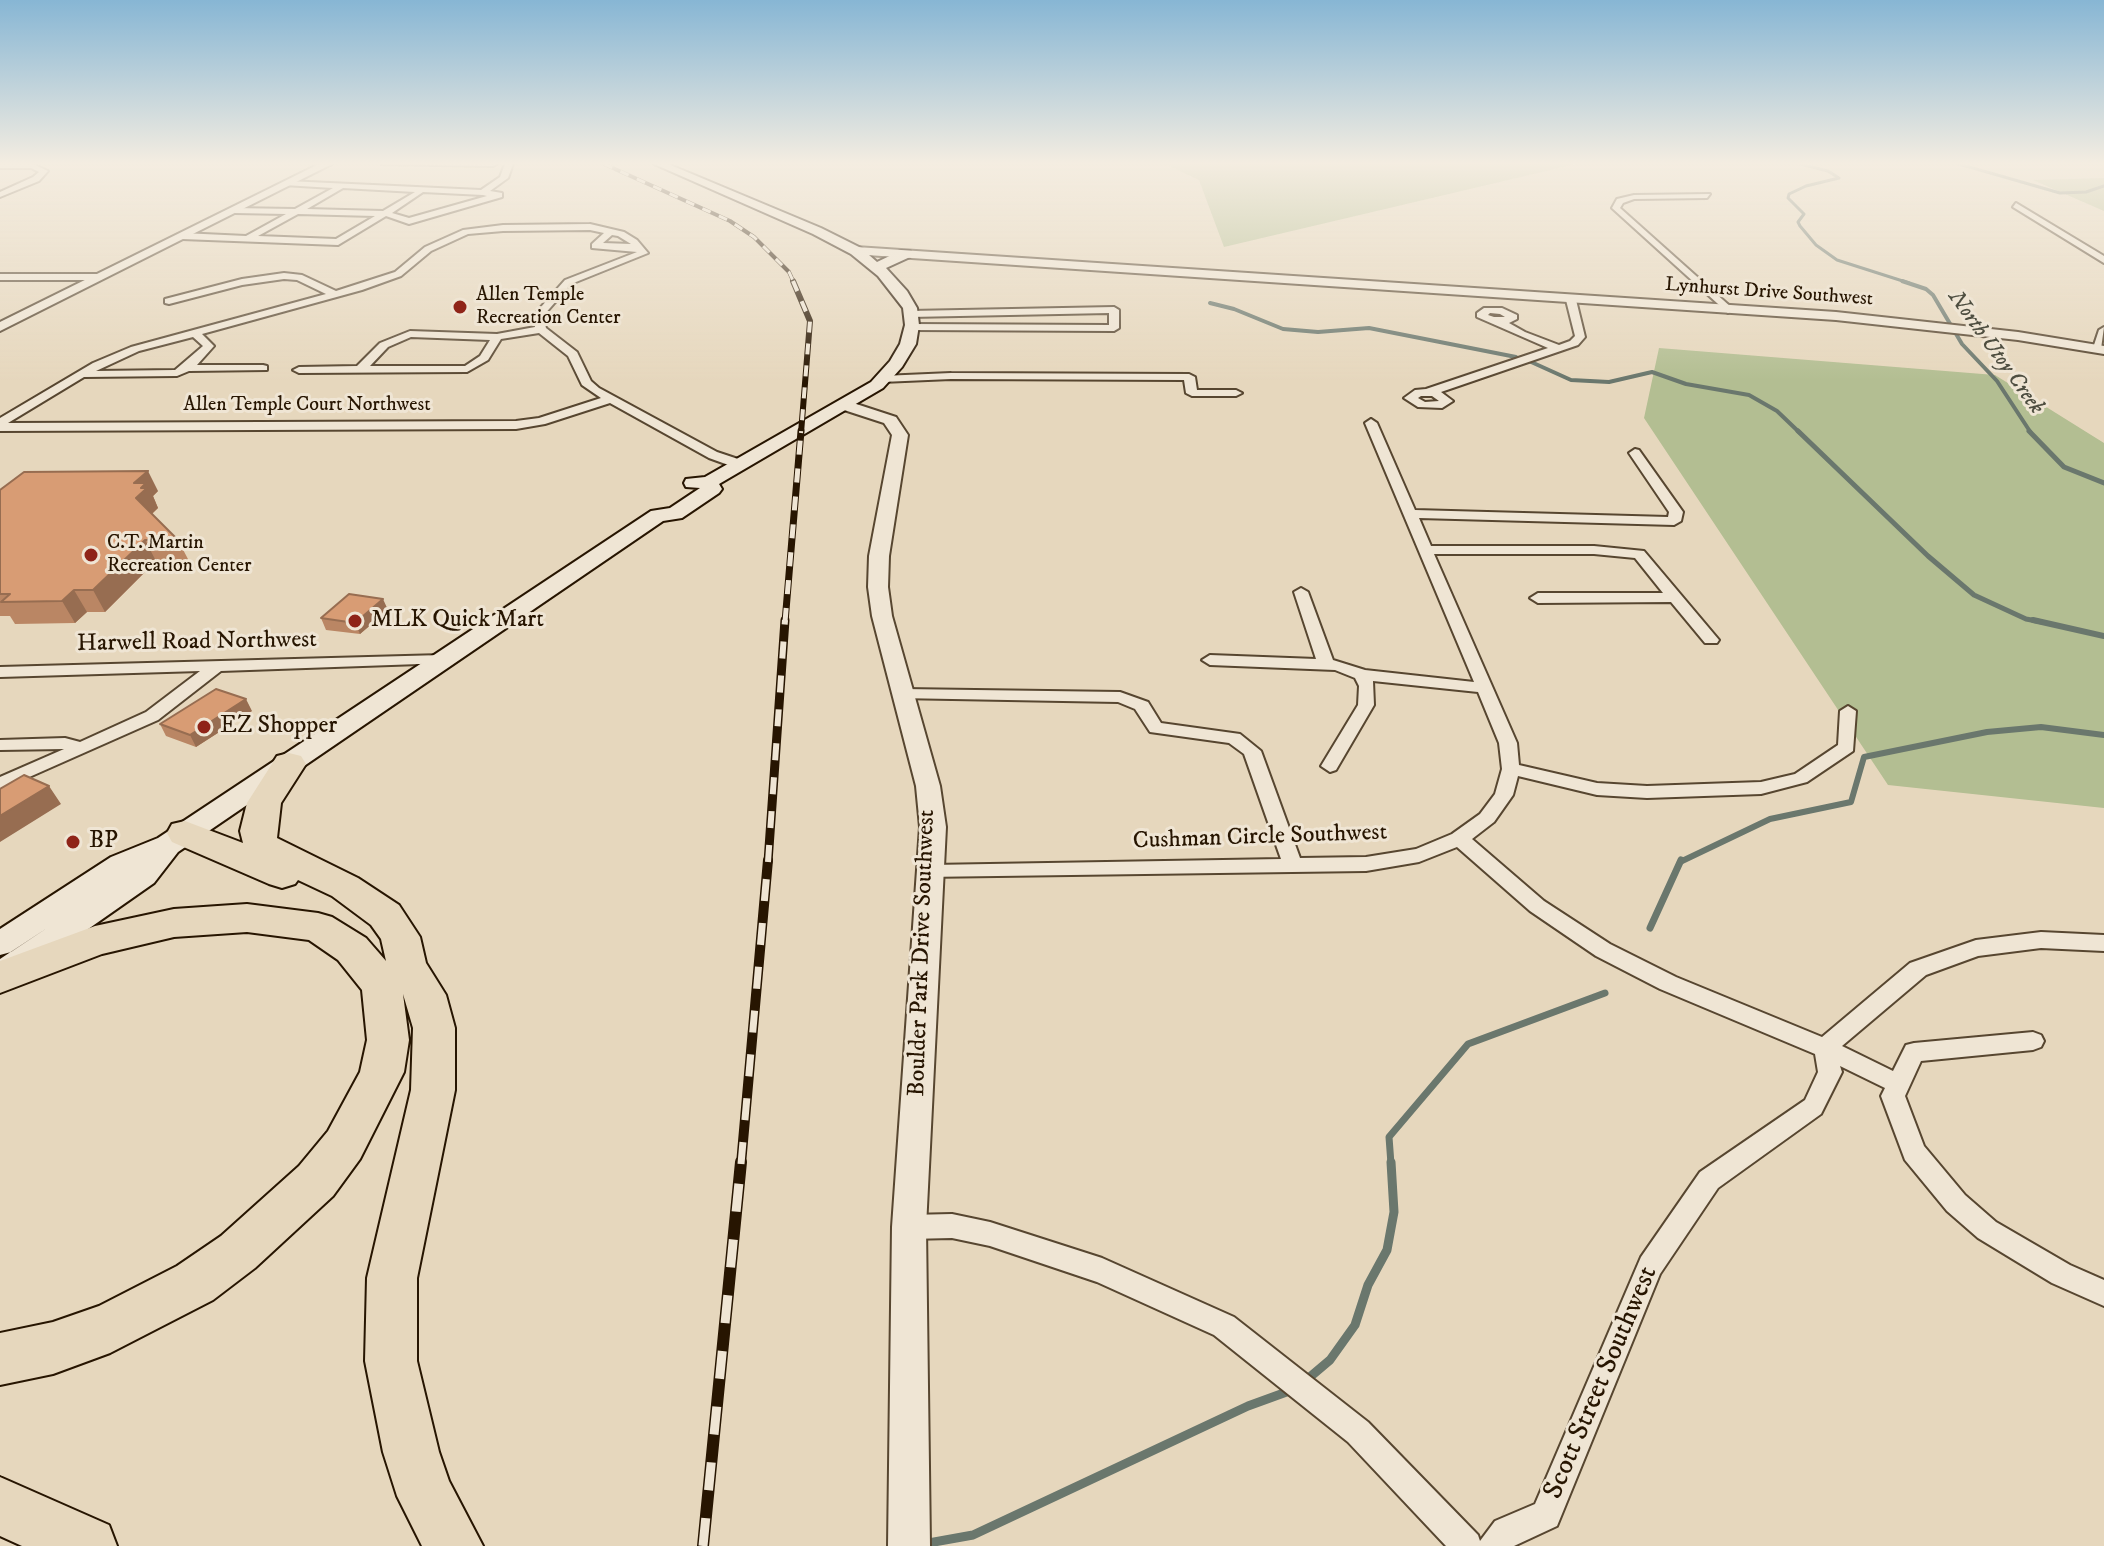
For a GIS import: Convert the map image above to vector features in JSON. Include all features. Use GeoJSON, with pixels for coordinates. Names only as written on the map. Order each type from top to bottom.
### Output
{"type":"FeatureCollection","features":[{"type":"Feature","properties":{"kind":"highway"},"geometry":{"type":"LineString","coordinates":[[289,764],[264,803],[258,831],[260,842],[268,850],[345,887],[385,915],[400,937],[407,966]]}},
{"type":"Feature","properties":{"kind":"highway"},"geometry":{"type":"LineString","coordinates":[[0,1359],[81,1340],[143,1312],[195,1283],[277,1220],[316,1181],[344,1145],[382,1072],[388,1040],[387,1012],[382,989],[368,966],[352,949],[318,927],[295,906],[177,839]]}},
{"type":"Feature","properties":{"kind":"highway"},"geometry":{"type":"LineString","coordinates":[[177,839],[278,873],[342,907],[407,966],[425,995],[434,1028],[433,1090],[392,1278],[391,1361],[411,1452],[426,1496],[454,1546]]}},
{"type":"Feature","properties":{"kind":"highway"},"geometry":{"type":"LineString","coordinates":[[0,976],[95,941],[174,923],[247,918],[318,927]]}},
{"type":"Feature","properties":{"kind":"highway"},"geometry":{"type":"LineString","coordinates":[[0,1506],[88,1546]]}},
{"type":"Feature","properties":{"kind":"main road"},"geometry":{"type":"LineString","coordinates":[[0,944],[121,864],[177,839],[658,515],[675,514],[712,489],[709,482],[844,405],[882,379],[908,344],[911,320],[902,294],[856,251],[827,236]]}},
{"type":"Feature","properties":{"kind":"main road"},"geometry":{"type":"LineString","coordinates":[[878,269],[885,261],[905,254]]}},
{"type":"Feature","properties":{"kind":"main road"},"geometry":{"type":"LineString","coordinates":[[0,976],[144,876],[177,839]]}},
{"type":"Feature","properties":{"kind":"street"},"geometry":{"type":"LineString","coordinates":[[0,327],[182,236]]}},
{"type":"Feature","properties":{"kind":"street"},"geometry":{"type":"LineString","coordinates":[[185,236],[338,242],[349,236]]}},
{"type":"Feature","properties":{"kind":"street"},"geometry":{"type":"LineString","coordinates":[[247,239],[252,236]]}},
{"type":"Feature","properties":{"kind":"street"},"geometry":{"type":"LineString","coordinates":[[0,425],[82,374],[135,349],[398,274],[428,249],[457,236]]}},
{"type":"Feature","properties":{"kind":"street"},"geometry":{"type":"LineString","coordinates":[[606,236],[595,246],[641,250]]}},
{"type":"Feature","properties":{"kind":"street"},"geometry":{"type":"LineString","coordinates":[[624,236],[641,250]]}},
{"type":"Feature","properties":{"kind":"street"},"geometry":{"type":"LineString","coordinates":[[1647,236],[1728,310]]}},
{"type":"Feature","properties":{"kind":"street"},"geometry":{"type":"LineString","coordinates":[[2066,236],[2104,260]]}},
{"type":"Feature","properties":{"kind":"street"},"geometry":{"type":"LineString","coordinates":[[641,250],[568,282],[538,316],[541,329],[573,354],[586,383],[713,455],[739,464]]}},
{"type":"Feature","properties":{"kind":"street","name":"Lynhurst Drive Southwest"},"geometry":{"type":"LineString","coordinates":[[856,251],[1892,321],[2100,349]]}},
{"type":"Feature","properties":{"kind":"street"},"geometry":{"type":"LineString","coordinates":[[169,301],[242,282],[284,276],[299,277],[334,294]]}},
{"type":"Feature","properties":{"kind":"street"},"geometry":{"type":"LineString","coordinates":[[0,277],[100,277]]}},
{"type":"Feature","properties":{"kind":"street"},"geometry":{"type":"LineString","coordinates":[[1428,392],[1558,348],[1580,337],[1571,300]]}},
{"type":"Feature","properties":{"kind":"street"},"geometry":{"type":"LineString","coordinates":[[1114,310],[1114,328],[911,320],[1114,310]]}},
{"type":"Feature","properties":{"kind":"street"},"geometry":{"type":"LineString","coordinates":[[1498,321],[1521,334],[1558,348]]}},
{"type":"Feature","properties":{"kind":"street"},"geometry":{"type":"LineString","coordinates":[[361,369],[384,345],[410,334],[497,337],[541,329]]}},
{"type":"Feature","properties":{"kind":"street"},"geometry":{"type":"LineString","coordinates":[[2100,349],[2104,330]]}},
{"type":"Feature","properties":{"kind":"street"},"geometry":{"type":"LineString","coordinates":[[82,374],[177,373],[187,368],[209,346],[194,332]]}},
{"type":"Feature","properties":{"kind":"street"},"geometry":{"type":"LineString","coordinates":[[299,370],[467,369],[484,358],[497,337]]}},
{"type":"Feature","properties":{"kind":"street"},"geometry":{"type":"LineString","coordinates":[[187,368],[263,368]]}},
{"type":"Feature","properties":{"kind":"street"},"geometry":{"type":"LineString","coordinates":[[882,379],[951,376],[1189,377],[1192,393],[1236,393]]}},
{"type":"Feature","properties":{"kind":"street","name":"Allen Temple Court Northwest"},"geometry":{"type":"LineString","coordinates":[[0,425],[516,425],[541,421],[610,399]]}},
{"type":"Feature","properties":{"kind":"street","name":"Boulder Park Drive Southwest"},"geometry":{"type":"LineString","coordinates":[[844,405],[890,420],[900,435],[879,556],[878,587],[882,616],[928,786],[933,827],[909,1227],[909,1546]]}},
{"type":"Feature","properties":{"kind":"street"},"geometry":{"type":"LineString","coordinates":[[1371,423],[1508,743],[1511,769],[1597,789],[1647,792],[1761,788],[1801,778],[1847,747],[1848,711]]}},
{"type":"Feature","properties":{"kind":"street"},"geometry":{"type":"LineString","coordinates":[[1410,514],[1674,521],[1676,512],[1635,453]]}},
{"type":"Feature","properties":{"kind":"street"},"geometry":{"type":"LineString","coordinates":[[1425,550],[1627,551],[1639,554],[1711,640]]}},
{"type":"Feature","properties":{"kind":"street"},"geometry":{"type":"LineString","coordinates":[[1301,592],[1326,664]]}},
{"type":"Feature","properties":{"kind":"street"},"geometry":{"type":"LineString","coordinates":[[1538,598],[1677,597]]}},
{"type":"Feature","properties":{"kind":"street","name":"Harwell Road Northwest"},"geometry":{"type":"LineString","coordinates":[[0,672],[442,660]]}},
{"type":"Feature","properties":{"kind":"street"},"geometry":{"type":"LineString","coordinates":[[1210,660],[1326,664],[1346,667],[1362,675],[1485,688]]}},
{"type":"Feature","properties":{"kind":"street"},"geometry":{"type":"LineString","coordinates":[[0,784],[152,716],[216,667]]}},
{"type":"Feature","properties":{"kind":"street"},"geometry":{"type":"LineString","coordinates":[[1330,766],[1366,705],[1367,686],[1362,675]]}},
{"type":"Feature","properties":{"kind":"street"},"geometry":{"type":"LineString","coordinates":[[903,694],[1120,697],[1142,706],[1156,728],[1234,738],[1252,751],[1293,866]]}},
{"type":"Feature","properties":{"kind":"street"},"geometry":{"type":"LineString","coordinates":[[0,745],[65,743],[81,748]]}},
{"type":"Feature","properties":{"kind":"street","name":"Cushman Circle Southwest"},"geometry":{"type":"LineString","coordinates":[[931,872],[1366,864],[1419,855],[1459,839],[1487,818],[1504,795],[1511,769]]}},
{"type":"Feature","properties":{"kind":"street"},"geometry":{"type":"LineString","coordinates":[[1459,839],[1537,906],[1603,950],[1668,983],[1825,1048],[1898,1084]]}},
{"type":"Feature","properties":{"kind":"street"},"geometry":{"type":"LineString","coordinates":[[1825,1048],[1918,969],[1976,948],[2041,940],[2104,943]]}},
{"type":"Feature","properties":{"kind":"street"},"geometry":{"type":"LineString","coordinates":[[2033,1041],[1914,1052],[1893,1096],[1914,1152],[1956,1203],[1987,1230],[2048,1267],[2104,1293]]}},
{"type":"Feature","properties":{"kind":"street","name":"Scott Street Southwest"},"geometry":{"type":"LineString","coordinates":[[1494,1546],[1506,1532],[1546,1515],[1650,1266],[1709,1180],[1813,1107],[1830,1072],[1825,1048]]}},
{"type":"Feature","properties":{"kind":"street"},"geometry":{"type":"LineString","coordinates":[[909,1227],[952,1226],[990,1234],[1102,1271],[1224,1326],[1358,1432],[1467,1546]]}},
{"type":"Feature","properties":{"kind":"green space"},"geometry":{"type":"Polygon","coordinates":[[[1220,236],[1270,236],[1224,247],[1220,236]]]}},
{"type":"Feature","properties":{"kind":"green space"},"geometry":{"type":"Polygon","coordinates":[[[1659,348],[1995,375],[2104,443],[2104,808],[1888,785],[1644,418],[1659,348]]]}},
{"type":"Feature","properties":{"kind":"building","name":"C.T. Martin Recreation Center"},"geometry":{"type":"Polygon","coordinates":[[[148,471],[134,483],[146,483],[141,488],[147,488],[136,498],[178,540],[145,540],[93,590],[74,590],[62,601],[1,602],[10,594],[0,594],[0,490],[24,472],[148,471]]]}},
{"type":"Feature","properties":{"kind":"building"},"geometry":{"type":"Polygon","coordinates":[[[349,594],[383,599],[355,623],[321,618],[349,594]]]}},
{"type":"Feature","properties":{"kind":"building"},"geometry":{"type":"Polygon","coordinates":[[[216,689],[246,699],[190,735],[160,724],[216,689]]]}},
{"type":"Feature","properties":{"kind":"building"},"geometry":{"type":"Polygon","coordinates":[[[24,775],[49,786],[0,816],[0,789],[24,775]]]}},
{"type":"Feature","properties":{"kind":"waterway","name":"North Utoy Creek"},"geometry":{"type":"LineString","coordinates":[[1809,236],[1837,260],[1909,283]]}},
{"type":"Feature","properties":{"kind":"waterway","name":"North Utoy Creek"},"geometry":{"type":"LineString","coordinates":[[1902,281],[1926,289],[1933,295],[1962,344],[1997,381],[2031,433]]}},
{"type":"Feature","properties":{"kind":"waterway"},"geometry":{"type":"LineString","coordinates":[[1210,303],[1234,309],[1283,329],[1318,332],[1369,328],[1516,357]]}},
{"type":"Feature","properties":{"kind":"waterway"},"geometry":{"type":"LineString","coordinates":[[1529,361],[1571,380],[1609,382],[1652,372],[1686,384],[1749,395],[1777,411],[1800,433]]}},
{"type":"Feature","properties":{"kind":"waterway"},"geometry":{"type":"LineString","coordinates":[[1798,431],[1928,556],[1974,595],[2026,619],[2041,622]]}},
{"type":"Feature","properties":{"kind":"waterway","name":"North Utoy Creek"},"geometry":{"type":"LineString","coordinates":[[2029,431],[2064,467],[2104,483]]}},
{"type":"Feature","properties":{"kind":"waterway"},"geometry":{"type":"LineString","coordinates":[[2033,620],[2041,622]]}},
{"type":"Feature","properties":{"kind":"waterway"},"geometry":{"type":"LineString","coordinates":[[2041,622],[2104,636]]}},
{"type":"Feature","properties":{"kind":"waterway"},"geometry":{"type":"LineString","coordinates":[[1680,862],[1770,819],[1851,802],[1864,757],[1987,732],[2041,727],[2104,735]]}},
{"type":"Feature","properties":{"kind":"waterway"},"geometry":{"type":"LineString","coordinates":[[1650,928],[1680,862]]}},
{"type":"Feature","properties":{"kind":"waterway"},"geometry":{"type":"LineString","coordinates":[[1391,1164],[1389,1137],[1468,1044],[1605,993]]}},
{"type":"Feature","properties":{"kind":"waterway"},"geometry":{"type":"LineString","coordinates":[[1304,1382],[1330,1360],[1355,1325],[1368,1285],[1387,1250],[1394,1212],[1391,1162]]}},
{"type":"Feature","properties":{"kind":"waterway"},"geometry":{"type":"LineString","coordinates":[[912,1546],[973,1535],[1248,1406],[1292,1390]]}},
{"type":"Feature","properties":{"kind":"railway"},"geometry":{"type":"LineString","coordinates":[[753,236],[789,272],[794,283]]}},
{"type":"Feature","properties":{"kind":"railway"},"geometry":{"type":"LineString","coordinates":[[793,281],[810,321],[801,433]]}},
{"type":"Feature","properties":{"kind":"railway"},"geometry":{"type":"LineString","coordinates":[[785,622],[801,431]]}},
{"type":"Feature","properties":{"kind":"railway"},"geometry":{"type":"LineString","coordinates":[[768,862],[785,620]]}},
{"type":"Feature","properties":{"kind":"railway"},"geometry":{"type":"LineString","coordinates":[[741,1164],[768,860]]}},
{"type":"Feature","properties":{"kind":"railway"},"geometry":{"type":"LineString","coordinates":[[703,1546],[741,1162]]}},
{"type":"Feature","properties":{"kind":"place","name":"Allen Temple Recreation Center"},"geometry":{"type":"Point","coordinates":[460,307]}},
{"type":"Feature","properties":{"kind":"place","name":"C.T. Martin Recreation Center"},"geometry":{"type":"Point","coordinates":[91,555]}},
{"type":"Feature","properties":{"kind":"place","name":"MLK Quick Mart"},"geometry":{"type":"Point","coordinates":[355,621]}},
{"type":"Feature","properties":{"kind":"place","name":"EZ Shopper"},"geometry":{"type":"Point","coordinates":[204,727]}},
{"type":"Feature","properties":{"kind":"place","name":"BP"},"geometry":{"type":"Point","coordinates":[73,842]}}]}
